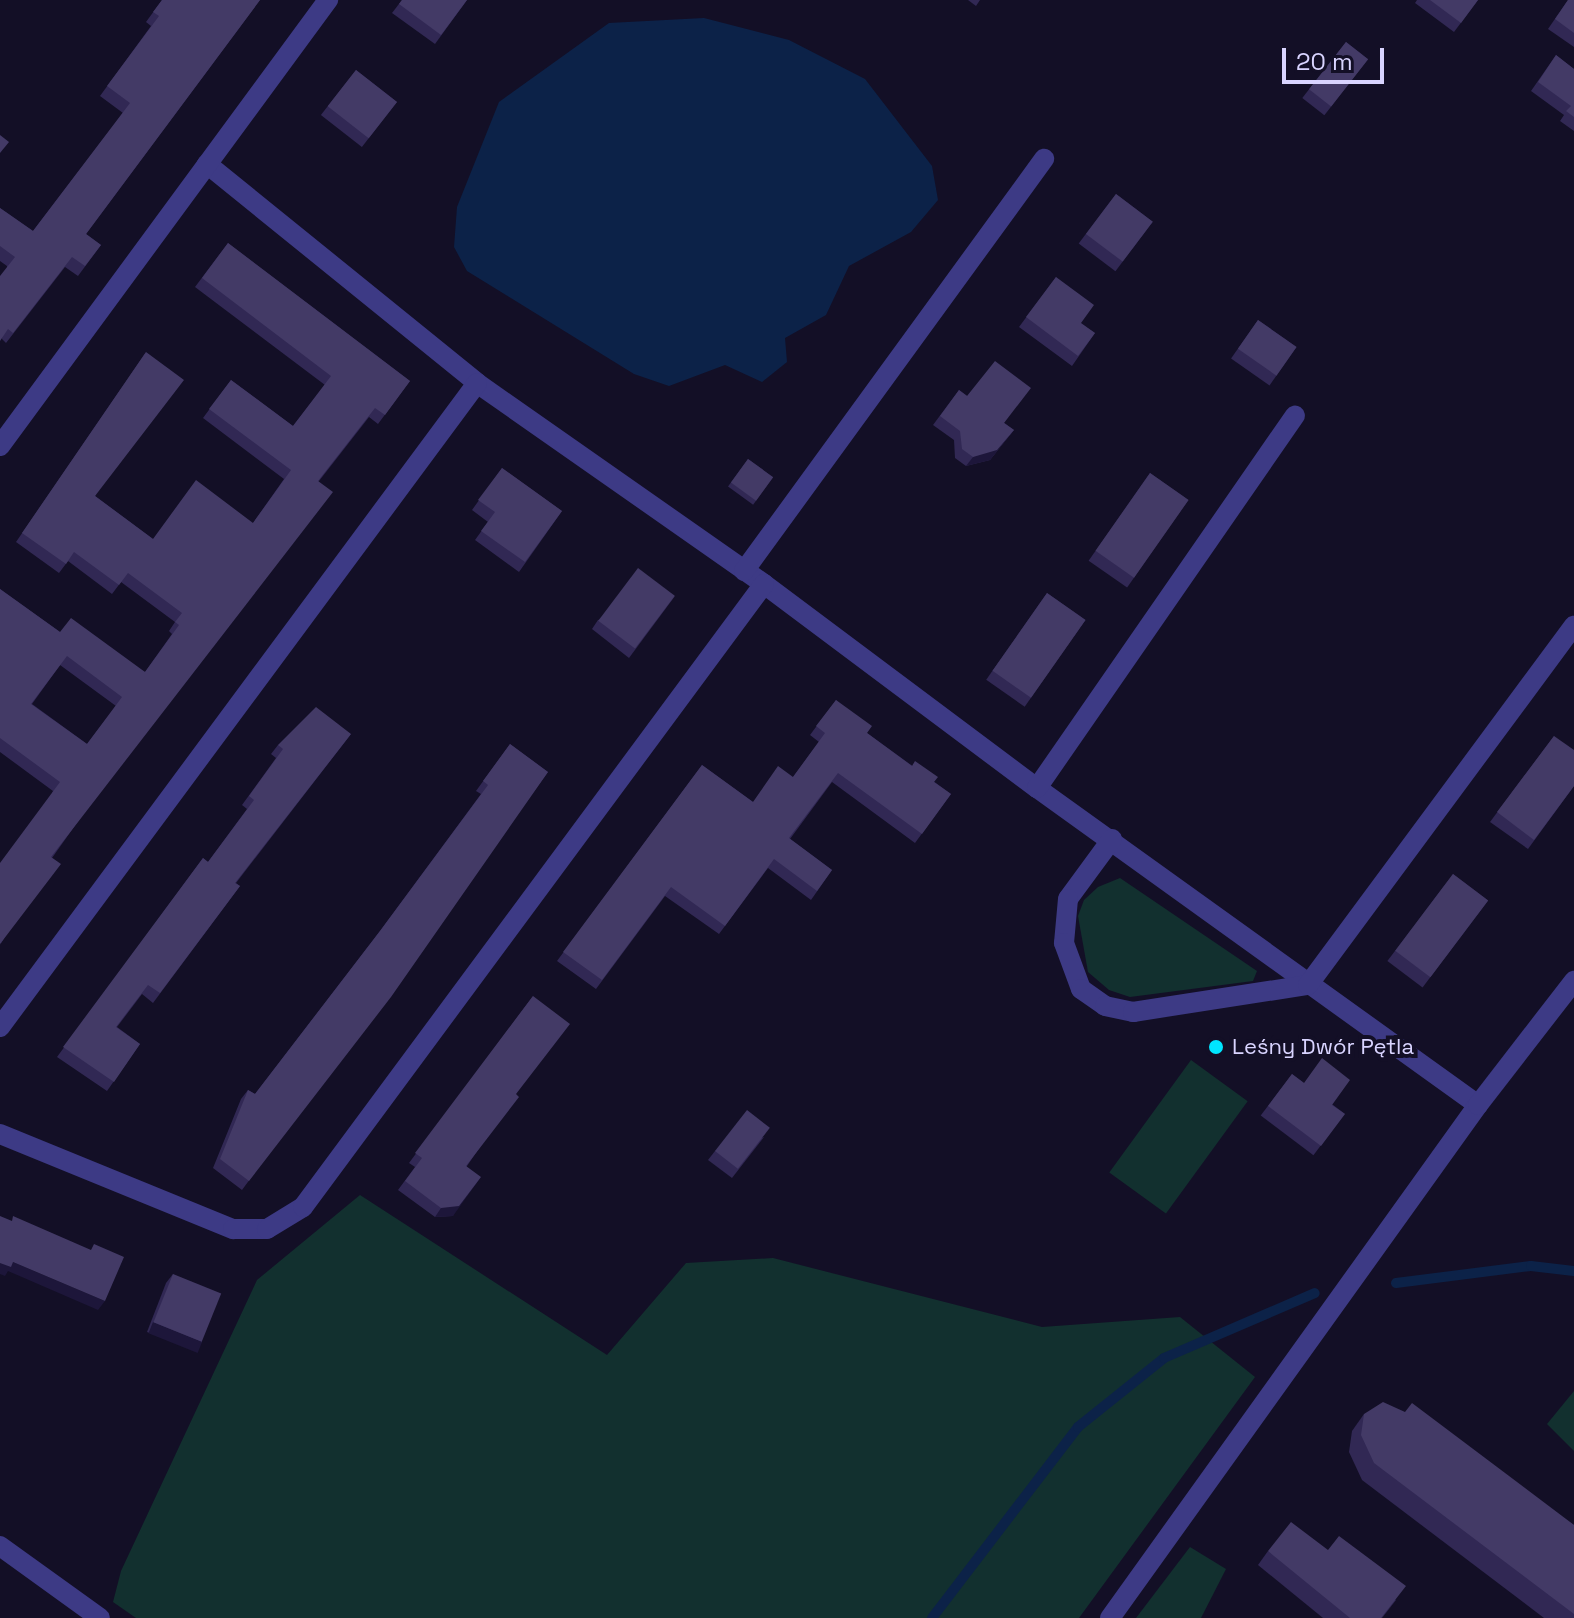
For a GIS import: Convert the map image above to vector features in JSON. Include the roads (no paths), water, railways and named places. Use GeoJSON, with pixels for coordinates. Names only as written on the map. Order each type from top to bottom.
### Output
{"type":"FeatureCollection","features":[{"type":"Feature","properties":{"kind":"street"},"geometry":{"type":"LineString","coordinates":[[0,446],[328,0]]}},
{"type":"Feature","properties":{"kind":"street"},"geometry":{"type":"LineString","coordinates":[[744,571],[1044,159]]}},
{"type":"Feature","properties":{"kind":"street"},"geometry":{"type":"LineString","coordinates":[[207,164],[477,383],[764,584],[1037,788],[1478,1105]]}},
{"type":"Feature","properties":{"kind":"street"},"geometry":{"type":"LineString","coordinates":[[0,1027],[477,383]]}},
{"type":"Feature","properties":{"kind":"street"},"geometry":{"type":"LineString","coordinates":[[1037,788],[1295,416]]}},
{"type":"Feature","properties":{"kind":"street"},"geometry":{"type":"LineString","coordinates":[[0,1134],[233,1229],[267,1229],[303,1207],[764,584]]}},
{"type":"Feature","properties":{"kind":"street"},"geometry":{"type":"LineString","coordinates":[[1112,839],[1068,899],[1064,943],[1081,989],[1105,1006],[1133,1012],[1176,1010],[1308,985],[1574,626]]}},
{"type":"Feature","properties":{"kind":"street"},"geometry":{"type":"LineString","coordinates":[[1110,1618],[1478,1105],[1574,981]]}},
{"type":"Feature","properties":{"kind":"street"},"geometry":{"type":"LineString","coordinates":[[0,1546],[100,1618]]}},
{"type":"Feature","properties":{"kind":"water"},"geometry":{"type":"Polygon","coordinates":[[[704,18],[789,40],[865,79],[932,166],[938,200],[911,232],[849,266],[826,315],[785,338],[787,362],[762,382],[725,365],[669,386],[634,374],[467,271],[454,247],[457,207],[499,102],[609,23],[704,18]]]}},
{"type":"Feature","properties":{"kind":"waterway"},"geometry":{"type":"LineString","coordinates":[[1396,1283],[1531,1266],[1574,1271]]}},
{"type":"Feature","properties":{"kind":"waterway"},"geometry":{"type":"LineString","coordinates":[[932,1618],[1078,1427],[1164,1358],[1315,1293]]}},
{"type":"Feature","properties":{"kind":"place","name":"Leśny Dwór Pętla"},"geometry":{"type":"Point","coordinates":[1216,1047]}}]}
